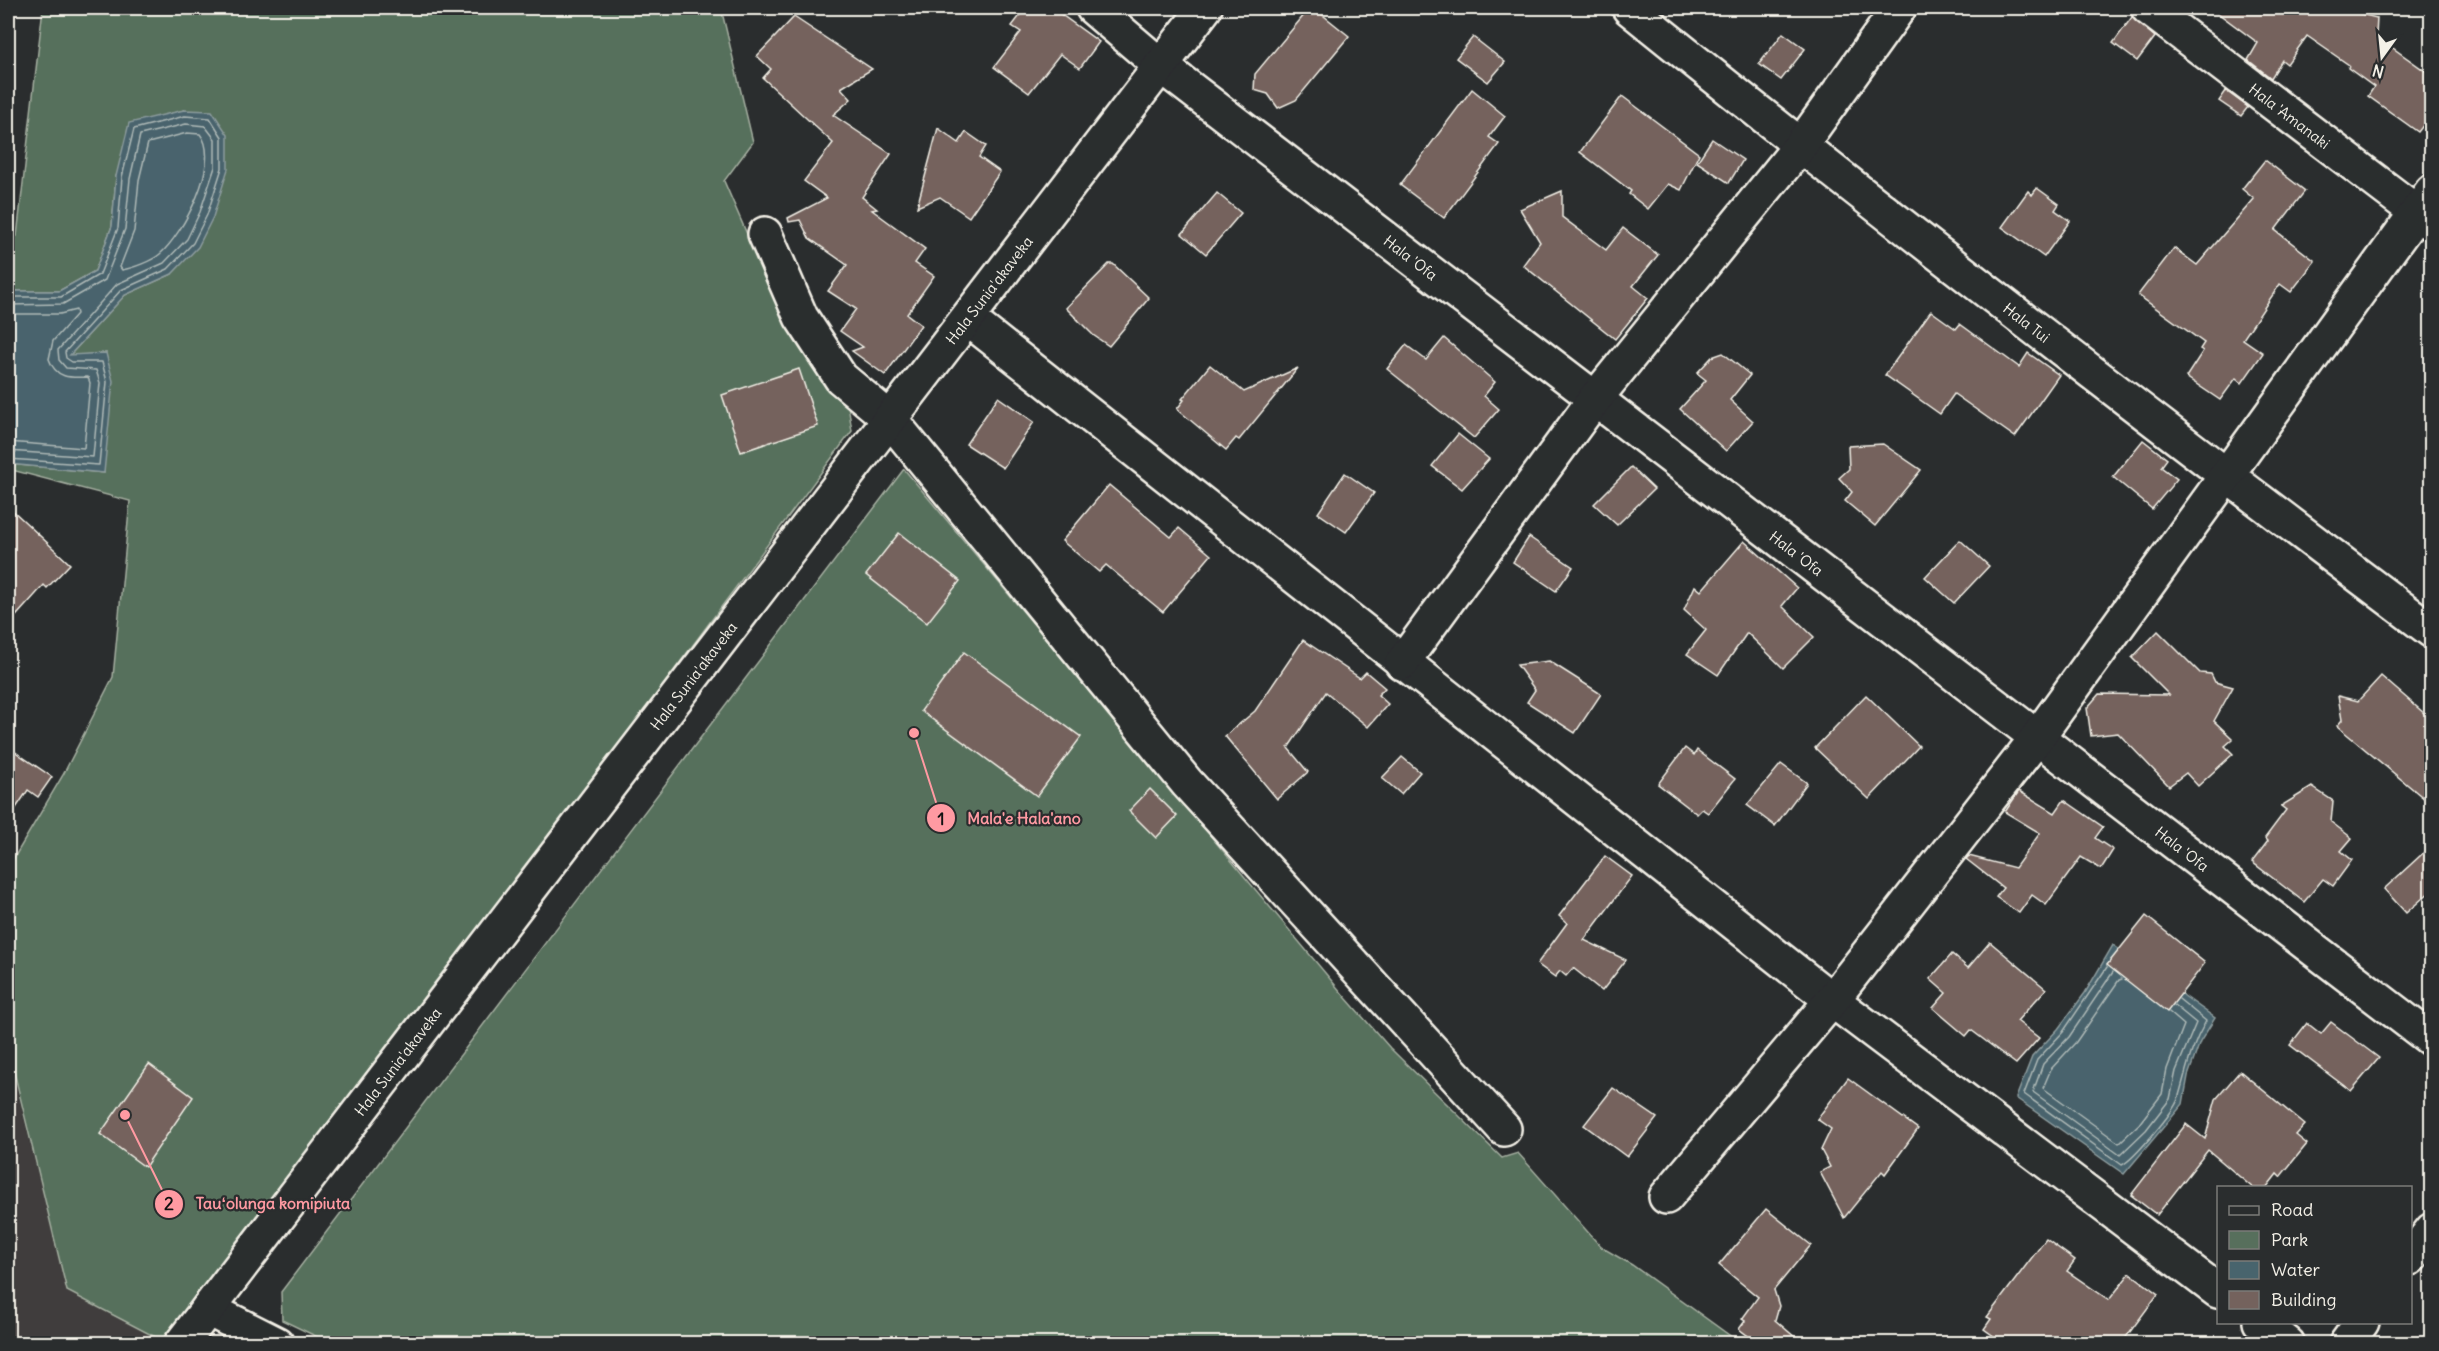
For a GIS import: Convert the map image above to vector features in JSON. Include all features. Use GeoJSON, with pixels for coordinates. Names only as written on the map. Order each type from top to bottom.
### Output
{"type":"FeatureCollection","features":[{"type":"Feature","properties":{"kind":"street","name":"Hala 'Ofa"},"geometry":{"type":"LineString","coordinates":[[1093,8],[1161,66],[1594,400],[2432,1040]]}},
{"type":"Feature","properties":{"kind":"street","name":"Hala Sunia'akaveka"},"geometry":{"type":"LineString","coordinates":[[181,1344],[1204,8]]}},
{"type":"Feature","properties":{"kind":"street","name":"Hala Tui"},"geometry":{"type":"LineString","coordinates":[[1629,8],[1800,146],[2227,477],[2432,631]]}},
{"type":"Feature","properties":{"kind":"street"},"geometry":{"type":"LineString","coordinates":[[1402,663],[1594,400],[1800,146],[1899,8]]}},
{"type":"Feature","properties":{"kind":"street","name":"Hala 'Amanaki"},"geometry":{"type":"LineString","coordinates":[[2148,8],[2426,209]]}},
{"type":"Feature","properties":{"kind":"street"},"geometry":{"type":"LineString","coordinates":[[1666,1197],[1832,1000],[2036,739],[2426,209]]}},
{"type":"Feature","properties":{"kind":"street"},"geometry":{"type":"LineString","coordinates":[[765,234],[801,317],[841,378],[890,419],[1187,783],[1504,1129]]}},
{"type":"Feature","properties":{"kind":"street"},"geometry":{"type":"LineString","coordinates":[[968,319],[1832,1000],[2217,1290]]}},
{"type":"Feature","properties":{"kind":"street"},"geometry":{"type":"LineString","coordinates":[[2412,1255],[2432,1230]]}},
{"type":"Feature","properties":{"kind":"street"},"geometry":{"type":"LineString","coordinates":[[208,1309],[277,1344]]}},
{"type":"Feature","properties":{"kind":"street"},"geometry":{"type":"LineString","coordinates":[[2261,1324],[2288,1344]]}},
{"type":"Feature","properties":{"kind":"street"},"geometry":{"type":"LineString","coordinates":[[2346,1344],[2361,1324]]}},
{"type":"Feature","properties":{"kind":"shaded area"},"geometry":{"type":"Polygon","coordinates":[[[8,1065],[11,1066],[67,1291],[163,1341],[161,1344],[8,1344],[8,1065]]]}},
{"type":"Feature","properties":{"kind":"green space"},"geometry":{"type":"Polygon","coordinates":[[[43,8],[721,8],[753,142],[724,181],[776,301],[848,405],[852,431],[490,918],[442,973],[163,1341],[67,1291],[8,1047],[8,868],[63,775],[113,677],[130,501],[8,469],[8,464],[104,473],[106,353],[69,356],[125,295],[172,274],[184,110],[159,117],[116,176],[112,226],[95,271],[59,291],[8,291],[8,236],[17,236],[43,8]]]}},
{"type":"Feature","properties":{"kind":"green space"},"geometry":{"type":"Polygon","coordinates":[[[904,469],[1390,1048],[1502,1158],[1518,1153],[1601,1247],[1632,1265],[1740,1343],[332,1344],[282,1320],[281,1292],[904,469]]]}},
{"type":"Feature","properties":{"kind":"water"},"geometry":{"type":"Polygon","coordinates":[[[184,110],[212,111],[228,135],[228,169],[213,217],[198,247],[172,274],[125,295],[70,355],[106,353],[113,381],[104,473],[8,464],[8,291],[59,291],[95,271],[112,226],[116,176],[129,123],[184,110]]]}},
{"type":"Feature","properties":{"kind":"water"},"geometry":{"type":"Polygon","coordinates":[[[2113,945],[2215,1018],[2200,1042],[2188,1076],[2183,1104],[2124,1174],[2016,1098],[2032,1057],[2058,1029],[2085,993],[2113,945]]]}},
{"type":"Feature","properties":{"kind":"building"},"geometry":{"type":"Polygon","coordinates":[[[1026,8],[1052,8],[1099,42],[1080,68],[1060,54],[1029,93],[994,67],[1021,32],[1012,26],[1026,8]]]}},
{"type":"Feature","properties":{"kind":"building"},"geometry":{"type":"Polygon","coordinates":[[[1310,8],[1314,8],[1349,36],[1296,100],[1278,108],[1268,94],[1254,90],[1255,74],[1310,8]]]}},
{"type":"Feature","properties":{"kind":"building"},"geometry":{"type":"Polygon","coordinates":[[[2211,8],[2359,8],[2360,14],[2377,18],[2376,36],[2432,76],[2432,114],[2418,132],[2368,96],[2374,87],[2348,68],[2349,65],[2307,36],[2287,64],[2282,60],[2271,78],[2248,60],[2258,43],[2211,8]]]}},
{"type":"Feature","properties":{"kind":"building"},"geometry":{"type":"Polygon","coordinates":[[[794,17],[872,69],[841,88],[851,99],[833,115],[891,154],[862,197],[877,209],[872,210],[925,249],[915,263],[934,276],[907,314],[921,325],[885,375],[852,351],[863,347],[840,331],[856,309],[828,291],[847,265],[809,238],[800,220],[789,222],[788,218],[827,198],[804,181],[833,143],[763,78],[771,69],[757,56],[794,17]]]}},
{"type":"Feature","properties":{"kind":"building"},"geometry":{"type":"Polygon","coordinates":[[[2132,17],[2155,37],[2137,61],[2113,43],[2132,17]]]}},
{"type":"Feature","properties":{"kind":"building"},"geometry":{"type":"Polygon","coordinates":[[[1783,33],[1805,49],[1781,80],[1759,64],[1783,33]]]}},
{"type":"Feature","properties":{"kind":"building"},"geometry":{"type":"Polygon","coordinates":[[[1473,37],[1505,62],[1488,82],[1456,58],[1473,37]]]}},
{"type":"Feature","properties":{"kind":"building"},"geometry":{"type":"Polygon","coordinates":[[[1472,89],[1505,116],[1489,137],[1499,144],[1444,218],[1400,185],[1472,89]]]}},
{"type":"Feature","properties":{"kind":"building"},"geometry":{"type":"Polygon","coordinates":[[[2226,91],[2248,107],[2241,116],[2219,101],[2226,91]]]}},
{"type":"Feature","properties":{"kind":"building"},"geometry":{"type":"Polygon","coordinates":[[[1622,96],[1699,154],[1681,190],[1668,184],[1648,209],[1629,194],[1631,191],[1580,152],[1622,96]]]}},
{"type":"Feature","properties":{"kind":"building"},"geometry":{"type":"Polygon","coordinates":[[[938,128],[959,143],[966,132],[986,146],[979,157],[1000,172],[969,217],[940,197],[917,207],[938,128]]]}},
{"type":"Feature","properties":{"kind":"building"},"geometry":{"type":"Polygon","coordinates":[[[1712,139],[1743,160],[1729,183],[1697,162],[1712,139]]]}},
{"type":"Feature","properties":{"kind":"building"},"geometry":{"type":"Polygon","coordinates":[[[2265,160],[2305,191],[2275,230],[2315,261],[2291,292],[2280,284],[2243,339],[2263,353],[2242,383],[2236,378],[2220,400],[2186,377],[2203,351],[2200,349],[2204,343],[2138,295],[2174,248],[2197,265],[2254,199],[2242,189],[2265,160]]]}},
{"type":"Feature","properties":{"kind":"building"},"geometry":{"type":"Polygon","coordinates":[[[2037,188],[2059,204],[2055,210],[2070,221],[2044,257],[2002,227],[2028,191],[2032,195],[2037,188]]]}},
{"type":"Feature","properties":{"kind":"building"},"geometry":{"type":"Polygon","coordinates":[[[1562,191],[1562,217],[1606,250],[1623,228],[1658,255],[1633,286],[1648,298],[1615,339],[1523,265],[1540,242],[1520,209],[1562,191]]]}},
{"type":"Feature","properties":{"kind":"building"},"geometry":{"type":"Polygon","coordinates":[[[1217,193],[1241,213],[1206,254],[1182,234],[1217,193]]]}},
{"type":"Feature","properties":{"kind":"building"},"geometry":{"type":"Polygon","coordinates":[[[1109,264],[1113,264],[1149,298],[1109,346],[1093,335],[1066,308],[1109,264]]]}},
{"type":"Feature","properties":{"kind":"building"},"geometry":{"type":"Polygon","coordinates":[[[1931,311],[1956,329],[1960,324],[2019,367],[2028,353],[2059,375],[2015,437],[1954,394],[1940,414],[1885,375],[1931,311]]]}},
{"type":"Feature","properties":{"kind":"building"},"geometry":{"type":"Polygon","coordinates":[[[1444,338],[1495,382],[1484,396],[1499,409],[1474,438],[1387,369],[1406,345],[1426,360],[1444,338]]]}},
{"type":"Feature","properties":{"kind":"building"},"geometry":{"type":"Polygon","coordinates":[[[1723,353],[1750,375],[1730,400],[1753,421],[1726,451],[1680,409],[1706,380],[1697,373],[1712,357],[1723,353]]]}},
{"type":"Feature","properties":{"kind":"building"},"geometry":{"type":"Polygon","coordinates":[[[1210,365],[1244,392],[1298,368],[1239,440],[1236,438],[1226,450],[1177,409],[1184,400],[1182,399],[1210,365]]]}},
{"type":"Feature","properties":{"kind":"building"},"geometry":{"type":"Polygon","coordinates":[[[799,369],[818,426],[741,452],[722,395],[799,369]]]}},
{"type":"Feature","properties":{"kind":"building"},"geometry":{"type":"Polygon","coordinates":[[[998,397],[1034,422],[1003,468],[966,444],[998,397]]]}},
{"type":"Feature","properties":{"kind":"building"},"geometry":{"type":"Polygon","coordinates":[[[1458,434],[1489,459],[1462,489],[1432,466],[1458,434]]]}},
{"type":"Feature","properties":{"kind":"building"},"geometry":{"type":"Polygon","coordinates":[[[2143,440],[2167,459],[2161,467],[2177,479],[2152,509],[2113,477],[2143,440]]]}},
{"type":"Feature","properties":{"kind":"building"},"geometry":{"type":"Polygon","coordinates":[[[1883,444],[1921,470],[1875,526],[1845,501],[1852,492],[1839,478],[1849,469],[1848,446],[1883,444]]]}},
{"type":"Feature","properties":{"kind":"building"},"geometry":{"type":"Polygon","coordinates":[[[1631,467],[1654,489],[1617,525],[1594,504],[1631,467]]]}},
{"type":"Feature","properties":{"kind":"building"},"geometry":{"type":"Polygon","coordinates":[[[1345,473],[1374,493],[1346,532],[1318,513],[1345,473]]]}},
{"type":"Feature","properties":{"kind":"building"},"geometry":{"type":"Polygon","coordinates":[[[1109,485],[1171,537],[1179,528],[1211,555],[1163,612],[1106,565],[1099,572],[1062,541],[1109,485]]]}},
{"type":"Feature","properties":{"kind":"building"},"geometry":{"type":"Polygon","coordinates":[[[8,506],[70,564],[47,588],[44,585],[8,625],[8,506]]]}},
{"type":"Feature","properties":{"kind":"building"},"geometry":{"type":"Polygon","coordinates":[[[899,533],[960,581],[927,623],[866,575],[899,533]]]}},
{"type":"Feature","properties":{"kind":"building"},"geometry":{"type":"Polygon","coordinates":[[[1529,537],[1573,567],[1556,591],[1513,562],[1529,537]]]}},
{"type":"Feature","properties":{"kind":"building"},"geometry":{"type":"Polygon","coordinates":[[[1960,540],[1989,566],[1954,603],[1925,577],[1960,540]]]}},
{"type":"Feature","properties":{"kind":"building"},"geometry":{"type":"Polygon","coordinates":[[[1744,541],[1797,588],[1782,606],[1814,637],[1783,668],[1747,633],[1718,675],[1687,654],[1706,630],[1684,610],[1695,586],[1701,591],[1744,541]]]}},
{"type":"Feature","properties":{"kind":"building"},"geometry":{"type":"Polygon","coordinates":[[[2158,631],[2200,673],[2211,674],[2215,682],[2233,687],[2214,721],[2233,739],[2225,746],[2233,754],[2198,786],[2186,773],[2169,786],[2118,733],[2091,736],[2087,708],[2099,694],[2169,695],[2132,658],[2158,631]]]}},
{"type":"Feature","properties":{"kind":"building"},"geometry":{"type":"Polygon","coordinates":[[[1303,640],[1360,678],[1366,672],[1385,688],[1378,695],[1388,704],[1368,727],[1326,692],[1288,748],[1308,772],[1277,799],[1225,736],[1255,711],[1303,640]]]}},
{"type":"Feature","properties":{"kind":"building"},"geometry":{"type":"Polygon","coordinates":[[[964,652],[1081,737],[1037,796],[921,711],[964,652]]]}},
{"type":"Feature","properties":{"kind":"building"},"geometry":{"type":"Polygon","coordinates":[[[1549,661],[1601,694],[1575,733],[1527,702],[1535,690],[1517,665],[1549,661]]]}},
{"type":"Feature","properties":{"kind":"building"},"geometry":{"type":"Polygon","coordinates":[[[2381,676],[2432,720],[2432,805],[2337,726],[2342,720],[2338,696],[2358,701],[2381,676]]]}},
{"type":"Feature","properties":{"kind":"building"},"geometry":{"type":"Polygon","coordinates":[[[1866,695],[1919,746],[1869,799],[1815,748],[1866,695]]]}},
{"type":"Feature","properties":{"kind":"building"},"geometry":{"type":"Polygon","coordinates":[[[8,747],[52,777],[38,797],[28,790],[8,820],[8,747]]]}},
{"type":"Feature","properties":{"kind":"building"},"geometry":{"type":"Polygon","coordinates":[[[1685,748],[1694,755],[1697,750],[1735,779],[1708,813],[1702,809],[1697,814],[1658,784],[1685,748]]]}},
{"type":"Feature","properties":{"kind":"building"},"geometry":{"type":"Polygon","coordinates":[[[1402,757],[1420,772],[1401,794],[1382,778],[1402,757]]]}},
{"type":"Feature","properties":{"kind":"building"},"geometry":{"type":"Polygon","coordinates":[[[1781,764],[1807,783],[1775,826],[1747,805],[1781,764]]]}},
{"type":"Feature","properties":{"kind":"building"},"geometry":{"type":"Polygon","coordinates":[[[2312,787],[2333,801],[2331,822],[2352,838],[2341,851],[2352,860],[2333,886],[2323,879],[2304,902],[2252,862],[2268,841],[2265,838],[2286,810],[2281,806],[2312,787]]]}},
{"type":"Feature","properties":{"kind":"building"},"geometry":{"type":"Polygon","coordinates":[[[1150,789],[1177,816],[1156,838],[1129,811],[1150,789]]]}},
{"type":"Feature","properties":{"kind":"building"},"geometry":{"type":"Polygon","coordinates":[[[2019,791],[2055,813],[2064,800],[2103,827],[2095,838],[2113,850],[2101,869],[2081,857],[2046,905],[2032,895],[2019,913],[1996,897],[2003,888],[1966,859],[1969,856],[2015,868],[2040,833],[2005,812],[2019,791]]]}},
{"type":"Feature","properties":{"kind":"building"},"geometry":{"type":"Polygon","coordinates":[[[2432,845],[2432,890],[2406,913],[2384,889],[2432,845]]]}},
{"type":"Feature","properties":{"kind":"building"},"geometry":{"type":"Polygon","coordinates":[[[1605,856],[1632,876],[1584,940],[1626,960],[1602,991],[1573,968],[1566,976],[1560,971],[1555,977],[1537,964],[1567,923],[1559,916],[1605,856]]]}},
{"type":"Feature","properties":{"kind":"building"},"geometry":{"type":"Polygon","coordinates":[[[2146,916],[2205,963],[2167,1012],[2107,965],[2146,916]]]}},
{"type":"Feature","properties":{"kind":"building"},"geometry":{"type":"Polygon","coordinates":[[[1990,942],[2046,989],[2017,1021],[2039,1038],[2016,1064],[1971,1030],[1966,1036],[1933,1008],[1946,993],[1930,979],[1952,954],[1968,968],[1990,942]]]}},
{"type":"Feature","properties":{"kind":"building"},"geometry":{"type":"Polygon","coordinates":[[[2331,1022],[2379,1058],[2351,1091],[2290,1045],[2307,1023],[2321,1034],[2331,1022]]]}},
{"type":"Feature","properties":{"kind":"building"},"geometry":{"type":"Polygon","coordinates":[[[149,1064],[193,1097],[145,1167],[100,1134],[149,1064]]]}},
{"type":"Feature","properties":{"kind":"building"},"geometry":{"type":"Polygon","coordinates":[[[2240,1071],[2305,1125],[2296,1135],[2307,1144],[2280,1177],[2277,1174],[2268,1186],[2251,1186],[2208,1150],[2157,1215],[2131,1195],[2186,1124],[2205,1139],[2216,1099],[2240,1071]]]}},
{"type":"Feature","properties":{"kind":"building"},"geometry":{"type":"Polygon","coordinates":[[[1848,1078],[1918,1129],[1885,1174],[1882,1171],[1844,1218],[1820,1172],[1830,1167],[1821,1150],[1831,1129],[1817,1119],[1848,1078]]]}},
{"type":"Feature","properties":{"kind":"building"},"geometry":{"type":"Polygon","coordinates":[[[1613,1088],[1657,1118],[1627,1157],[1584,1125],[1613,1088]]]}},
{"type":"Feature","properties":{"kind":"building"},"geometry":{"type":"Polygon","coordinates":[[[1766,1209],[1811,1245],[1774,1290],[1779,1306],[1775,1320],[1803,1344],[1759,1344],[1739,1329],[1745,1321],[1742,1319],[1758,1297],[1719,1265],[1766,1209]]]}},
{"type":"Feature","properties":{"kind":"building"},"geometry":{"type":"Polygon","coordinates":[[[2046,1239],[2075,1260],[2067,1271],[2109,1300],[2130,1273],[2158,1294],[2121,1344],[2005,1344],[1984,1329],[1991,1319],[1987,1317],[2046,1239]]]}},
{"type":"Feature","properties":{"kind":"place","name":"Mala'e Hala'ano"},"geometry":{"type":"Point","coordinates":[914,733]}},
{"type":"Feature","properties":{"kind":"place","name":"Tauʻolunga komipiuta"},"geometry":{"type":"Point","coordinates":[125,1115]}}]}
